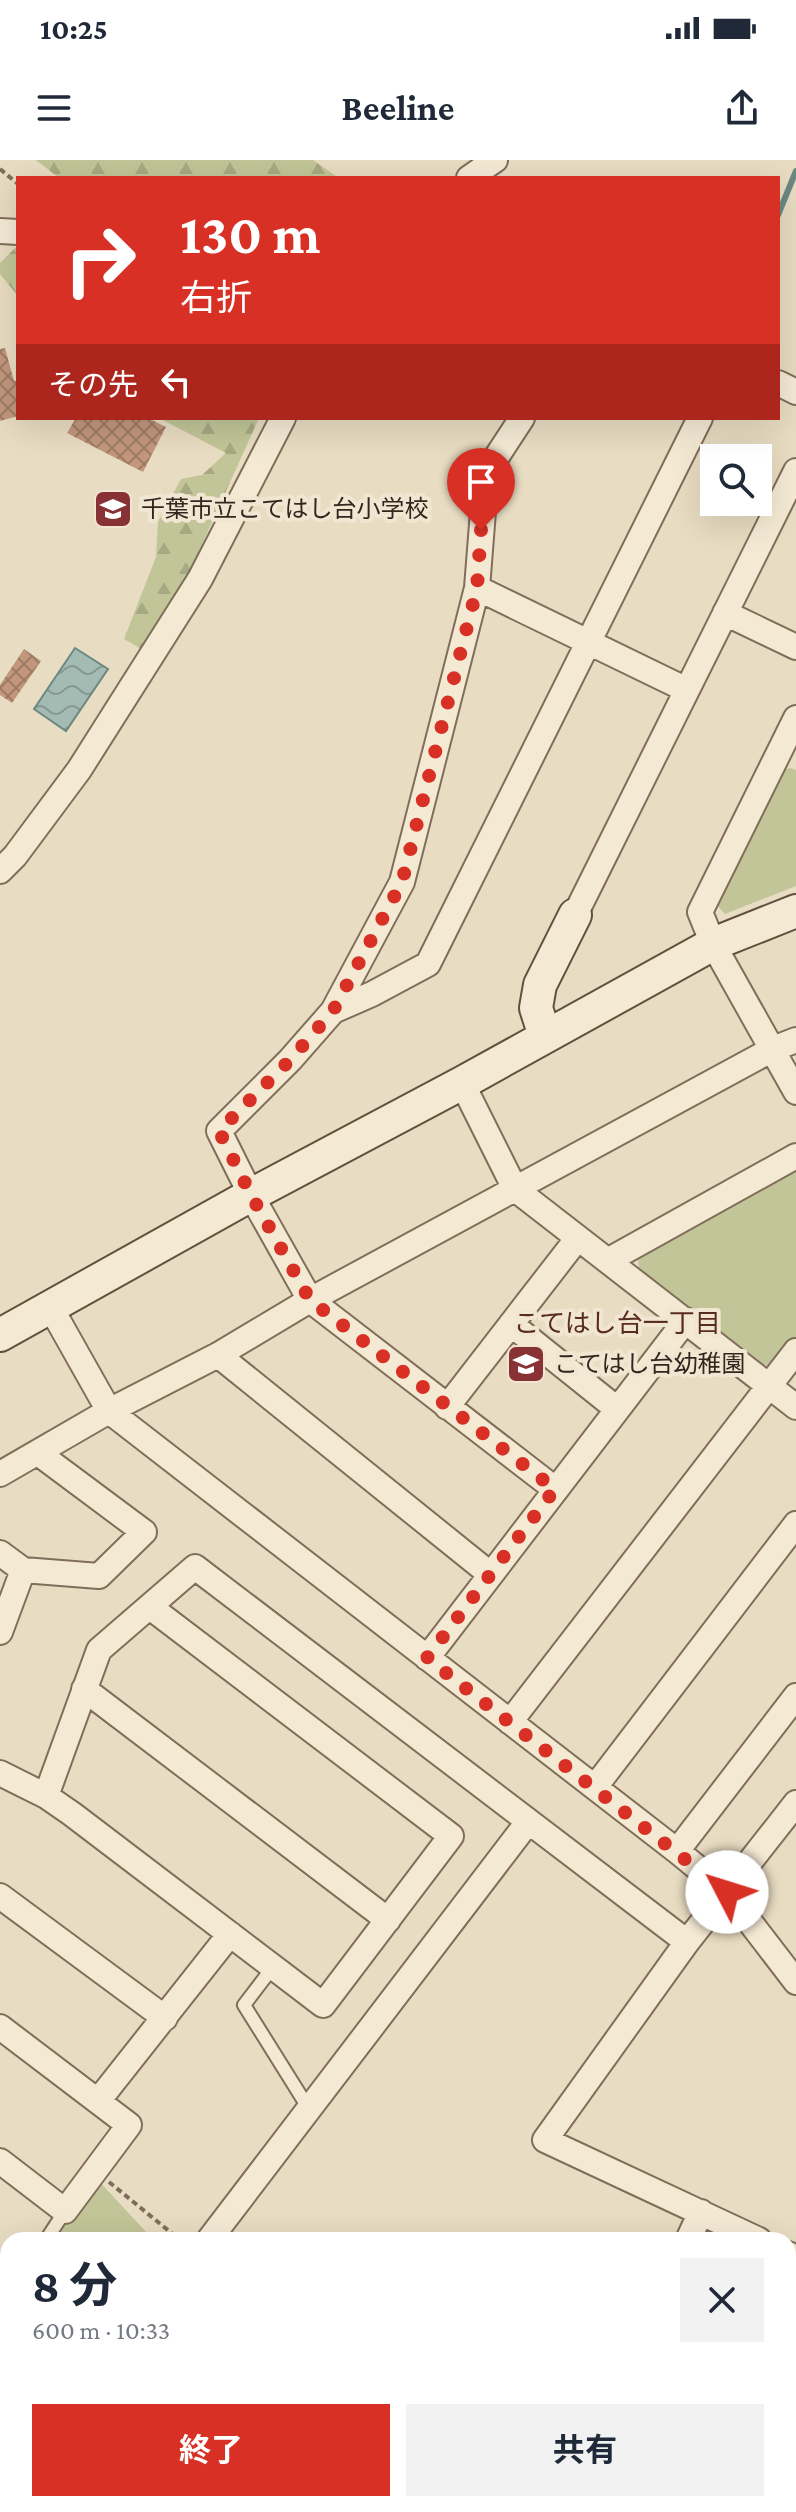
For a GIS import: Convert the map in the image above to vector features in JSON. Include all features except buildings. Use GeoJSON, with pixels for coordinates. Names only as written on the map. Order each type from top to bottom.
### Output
{"type":"FeatureCollection","features":[{"type":"Feature","properties":{"kind":"street"},"geometry":{"type":"LineString","coordinates":[[472,176],[495,160]]}},
{"type":"Feature","properties":{"kind":"street"},"geometry":{"type":"LineString","coordinates":[[0,871],[15,856],[79,770],[200,579],[282,420]]}},
{"type":"Feature","properties":{"kind":"street"},"geometry":{"type":"LineString","coordinates":[[521,420],[486,473],[477,588],[402,882],[333,1011],[290,1060],[219,1131],[310,1300],[555,1489]]}},
{"type":"Feature","properties":{"kind":"street"},"geometry":{"type":"LineString","coordinates":[[333,1011],[428,964],[699,420]]}},
{"type":"Feature","properties":{"kind":"street"},"geometry":{"type":"LineString","coordinates":[[545,1036],[536,1008],[540,985],[796,471]]}},
{"type":"Feature","properties":{"kind":"street"},"geometry":{"type":"LineString","coordinates":[[477,588],[687,690]]}},
{"type":"Feature","properties":{"kind":"street"},"geometry":{"type":"LineString","coordinates":[[725,613],[796,647]]}},
{"type":"Feature","properties":{"kind":"street"},"geometry":{"type":"LineString","coordinates":[[796,718],[787,759],[700,912],[713,944],[796,1092]]}},
{"type":"Feature","properties":{"kind":"street"},"geometry":{"type":"LineString","coordinates":[[0,1335],[713,944],[796,911]]}},
{"type":"Feature","properties":{"kind":"street"},"geometry":{"type":"LineString","coordinates":[[0,1474],[109,1411],[218,1355],[310,1300],[773,1049],[796,1040]]}},
{"type":"Feature","properties":{"kind":"street"},"geometry":{"type":"LineString","coordinates":[[462,1083],[515,1189],[796,1407]]}},
{"type":"Feature","properties":{"kind":"street"},"geometry":{"type":"LineString","coordinates":[[609,1260],[796,1156]]}},
{"type":"Feature","properties":{"kind":"street"},"geometry":{"type":"LineString","coordinates":[[447,1407],[577,1239]]}},
{"type":"Feature","properties":{"kind":"street"},"geometry":{"type":"LineString","coordinates":[[51,1308],[109,1411],[727,1892],[796,1982]]}},
{"type":"Feature","properties":{"kind":"street"},"geometry":{"type":"LineString","coordinates":[[427,1658],[686,1320]]}},
{"type":"Feature","properties":{"kind":"street"},"geometry":{"type":"LineString","coordinates":[[511,1324],[617,1409]]}},
{"type":"Feature","properties":{"kind":"street"},"geometry":{"type":"LineString","coordinates":[[510,1722],[796,1351]]}},
{"type":"Feature","properties":{"kind":"street"},"geometry":{"type":"LineString","coordinates":[[218,1355],[490,1574]]}},
{"type":"Feature","properties":{"kind":"street"},"geometry":{"type":"LineString","coordinates":[[0,1553],[23,1570],[99,1576],[144,1532],[38,1453]]}},
{"type":"Feature","properties":{"kind":"street"},"geometry":{"type":"LineString","coordinates":[[595,1787],[796,1524]]}},
{"type":"Feature","properties":{"kind":"street"},"geometry":{"type":"LineString","coordinates":[[46,1796],[99,1650],[195,1567],[687,1942]]}},
{"type":"Feature","properties":{"kind":"street"},"geometry":{"type":"LineString","coordinates":[[2,1618],[23,1570]]}},
{"type":"Feature","properties":{"kind":"street"},"geometry":{"type":"LineString","coordinates":[[0,1773],[46,1796],[323,2005],[451,1836],[150,1607]]}},
{"type":"Feature","properties":{"kind":"street"},"geometry":{"type":"LineString","coordinates":[[84,1689],[388,1920]]}},
{"type":"Feature","properties":{"kind":"street"},"geometry":{"type":"LineString","coordinates":[[677,1851],[796,1696]]}},
{"type":"Feature","properties":{"kind":"street"},"geometry":{"type":"LineString","coordinates":[[742,2232],[545,2140],[687,1942],[796,1803]]}},
{"type":"Feature","properties":{"kind":"street"},"geometry":{"type":"LineString","coordinates":[[215,2232],[528,1822]]}},
{"type":"Feature","properties":{"kind":"street"},"geometry":{"type":"LineString","coordinates":[[0,1896],[165,2018]]}},
{"type":"Feature","properties":{"kind":"street"},"geometry":{"type":"LineString","coordinates":[[98,2101],[230,1934]]}},
{"type":"Feature","properties":{"kind":"street"},"geometry":{"type":"LineString","coordinates":[[0,2027],[129,2125],[65,2211],[0,2161]]}},
{"type":"Feature","properties":{"kind":"street"},"geometry":{"type":"LineString","coordinates":[[692,2232],[701,2212]]}},
{"type":"Feature","properties":{"kind":"lane"},"geometry":{"type":"LineString","coordinates":[[273,1967],[244,2005],[309,2109]]}},
{"type":"Feature","properties":{"kind":"lane"},"geometry":{"type":"LineString","coordinates":[[51,2232],[65,2211]]}},
{"type":"Feature","properties":{"kind":"path"},"geometry":{"type":"LineString","coordinates":[[0,169],[16,182]]}},
{"type":"Feature","properties":{"kind":"path"},"geometry":{"type":"LineString","coordinates":[[95,2171],[170,2232]]}},
{"type":"Feature","properties":{"kind":"green space"},"geometry":{"type":"Polygon","coordinates":[[[36,160],[313,160],[336,176],[56,176],[36,160]]]}},
{"type":"Feature","properties":{"kind":"green space"},"geometry":{"type":"Polygon","coordinates":[[[16,247],[16,294],[0,274],[0,263],[16,247]]]}},
{"type":"Feature","properties":{"kind":"green space"},"geometry":{"type":"Polygon","coordinates":[[[163,420],[258,420],[152,655],[124,639],[156,557],[158,522],[181,479],[202,475],[226,453],[163,420]]]}},
{"type":"Feature","properties":{"kind":"green space"},"geometry":{"type":"Polygon","coordinates":[[[796,770],[796,886],[725,914],[714,902],[778,771],[796,770]]]}},
{"type":"Feature","properties":{"kind":"green space"},"geometry":{"type":"Polygon","coordinates":[[[796,1168],[796,1342],[778,1366],[764,1365],[639,1273],[638,1255],[796,1168]]]}},
{"type":"Feature","properties":{"kind":"green space"},"geometry":{"type":"Polygon","coordinates":[[[96,2178],[146,2232],[61,2232],[96,2178]]]}},
{"type":"Feature","properties":{"kind":"water"},"geometry":{"type":"Polygon","coordinates":[[[75,648],[108,669],[66,731],[34,709],[75,648]]]}},
{"type":"Feature","properties":{"kind":"waterway"},"geometry":{"type":"LineString","coordinates":[[780,210],[796,171]]}},
{"type":"Feature","properties":{"kind":"place","name":"千葉市立こてはし台小学校"},"geometry":{"type":"Point","coordinates":[113,509]}},
{"type":"Feature","properties":{"kind":"place","name":"こてはし台幼稚園"},"geometry":{"type":"Point","coordinates":[526,1364]}},
{"type":"Feature","properties":{"kind":"district","name":"こてはし台一丁目"},"geometry":{"type":"Point","coordinates":[617,1323]}},
{"type":"Feature","properties":{"kind":"route"},"geometry":{"type":"LineString","coordinates":[[481,530],[477,588],[402,882],[333,1011],[290,1060],[219,1131],[310,1300],[555,1489],[427,1658],[727,1892]]}}]}
